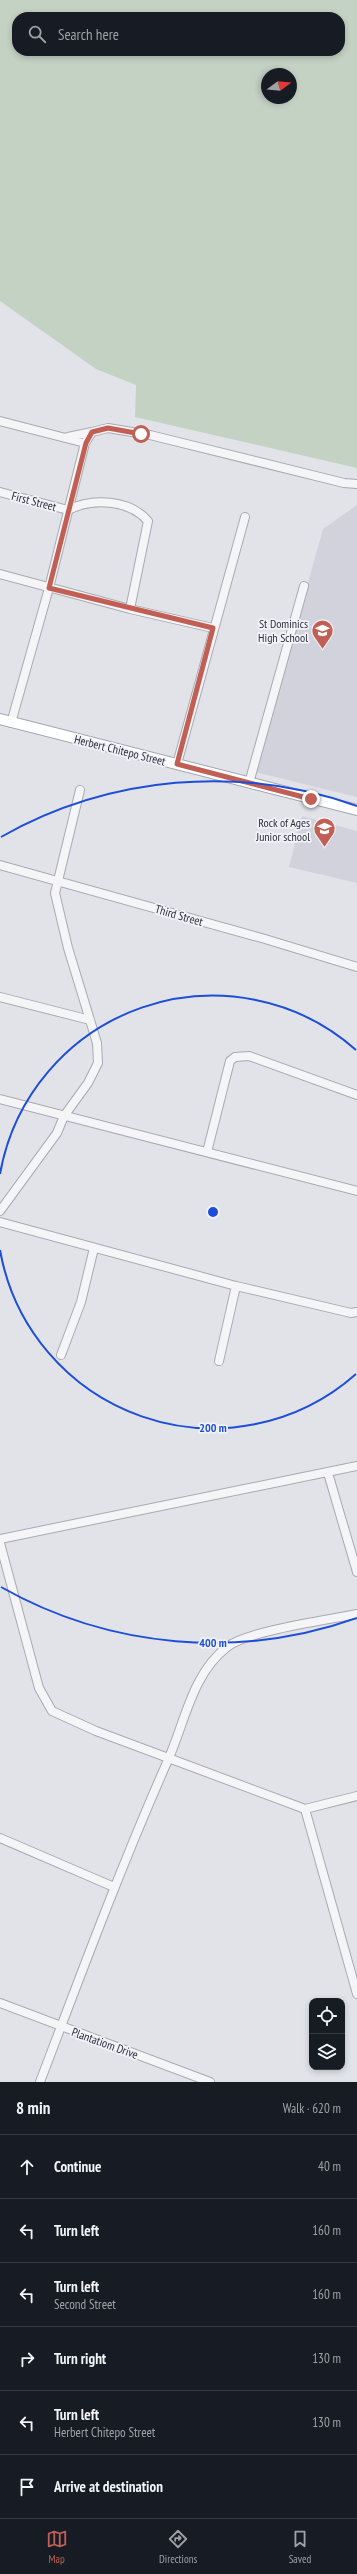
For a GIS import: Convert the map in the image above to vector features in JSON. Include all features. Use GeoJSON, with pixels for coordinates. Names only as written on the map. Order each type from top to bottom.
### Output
{"type":"FeatureCollection","features":[{"type":"Feature","properties":{"kind":"main road","name":"Herbert Chitepo Street"},"geometry":{"type":"LineString","coordinates":[[0,719],[357,810]]}},
{"type":"Feature","properties":{"kind":"street"},"geometry":{"type":"LineString","coordinates":[[0,420],[86,443]]}},
{"type":"Feature","properties":{"kind":"street"},"geometry":{"type":"LineString","coordinates":[[66,437],[108,428],[150,435],[344,483],[357,484]]}},
{"type":"Feature","properties":{"kind":"street"},"geometry":{"type":"LineString","coordinates":[[12,723],[49,588],[86,443],[92,432]]}},
{"type":"Feature","properties":{"kind":"street","name":"First Street"},"geometry":{"type":"LineString","coordinates":[[0,492],[68,510]]}},
{"type":"Feature","properties":{"kind":"street"},"geometry":{"type":"LineString","coordinates":[[68,510],[83,502],[105,503],[132,508],[140,512],[148,521],[130,609]]}},
{"type":"Feature","properties":{"kind":"street"},"geometry":{"type":"LineString","coordinates":[[177,764],[213,628],[245,517]]}},
{"type":"Feature","properties":{"kind":"street"},"geometry":{"type":"LineString","coordinates":[[0,574],[130,609],[213,628]]}},
{"type":"Feature","properties":{"kind":"street"},"geometry":{"type":"LineString","coordinates":[[249,783],[304,586]]}},
{"type":"Feature","properties":{"kind":"street"},"geometry":{"type":"LineString","coordinates":[[0,1211],[57,1133],[64,1116],[88,1083],[98,1062],[97,1043],[58,909],[55,893],[80,790]]}},
{"type":"Feature","properties":{"kind":"street","name":"Third Street"},"geometry":{"type":"LineString","coordinates":[[0,865],[265,939],[357,967]]}},
{"type":"Feature","properties":{"kind":"street"},"geometry":{"type":"LineString","coordinates":[[0,997],[90,1020]]}},
{"type":"Feature","properties":{"kind":"street"},"geometry":{"type":"LineString","coordinates":[[208,1152],[230,1061],[235,1057],[249,1056],[357,1095]]}},
{"type":"Feature","properties":{"kind":"street"},"geometry":{"type":"LineString","coordinates":[[0,1099],[357,1191]]}},
{"type":"Feature","properties":{"kind":"street"},"geometry":{"type":"LineString","coordinates":[[0,1222],[236,1286],[351,1313],[357,1312]]}},
{"type":"Feature","properties":{"kind":"street"},"geometry":{"type":"LineString","coordinates":[[61,1355],[82,1302],[94,1248]]}},
{"type":"Feature","properties":{"kind":"street"},"geometry":{"type":"LineString","coordinates":[[219,1361],[236,1286]]}},
{"type":"Feature","properties":{"kind":"street"},"geometry":{"type":"LineString","coordinates":[[0,1539],[357,1466]]}},
{"type":"Feature","properties":{"kind":"street"},"geometry":{"type":"LineString","coordinates":[[328,1473],[357,1572]]}},
{"type":"Feature","properties":{"kind":"street"},"geometry":{"type":"LineString","coordinates":[[0,1543],[39,1688],[52,1711],[96,1731],[305,1809],[357,1796]]}},
{"type":"Feature","properties":{"kind":"street"},"geometry":{"type":"LineString","coordinates":[[40,2082],[114,1888],[152,1794],[169,1759],[199,1680],[227,1646],[257,1635],[357,1614]]}},
{"type":"Feature","properties":{"kind":"street"},"geometry":{"type":"LineString","coordinates":[[305,1809],[357,1994]]}},
{"type":"Feature","properties":{"kind":"street"},"geometry":{"type":"LineString","coordinates":[[0,1838],[114,1888]]}},
{"type":"Feature","properties":{"kind":"street","name":"Plantatiom Drive"},"geometry":{"type":"LineString","coordinates":[[0,2003],[210,2082]]}},
{"type":"Feature","properties":{"kind":"shaded area","name":"St Dominics High School"},"geometry":{"type":"Polygon","coordinates":[[[357,505],[357,797],[255,772],[323,529],[357,505]]]}},
{"type":"Feature","properties":{"kind":"shaded area","name":"Rock of Ages Junior school"},"geometry":{"type":"Polygon","coordinates":[[[302,816],[357,831],[357,883],[289,867],[302,816]]]}},
{"type":"Feature","properties":{"kind":"green space"},"geometry":{"type":"Polygon","coordinates":[[[0,0],[357,0],[357,468],[135,417],[136,385],[96,369],[0,301],[0,0]]]}},
{"type":"Feature","properties":{"kind":"place","name":"St Dominics High School"},"geometry":{"type":"Point","coordinates":[323,650]}},
{"type":"Feature","properties":{"kind":"place","name":"Rock of Ages Junior school"},"geometry":{"type":"Point","coordinates":[325,848]}},
{"type":"Feature","properties":{"kind":"route"},"geometry":{"type":"LineString","coordinates":[[141,434],[108,428],[102,428],[92,432],[86,443],[49,588],[174,620],[213,628],[177,764],[311,799]]}}]}
